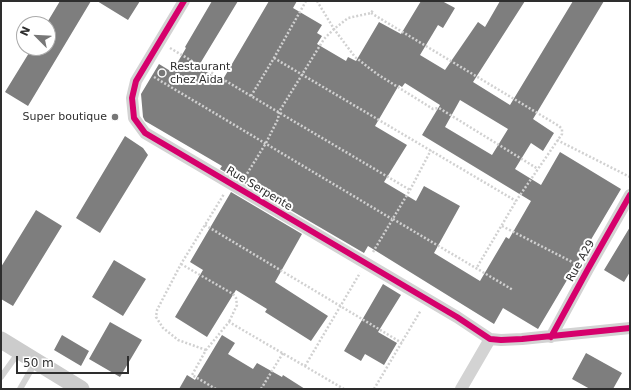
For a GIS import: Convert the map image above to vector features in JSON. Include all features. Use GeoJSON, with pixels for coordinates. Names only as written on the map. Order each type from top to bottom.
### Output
{"type":"FeatureCollection","features":[{"type":"Feature","properties":{"kind":"street","name":"Rue Serpente"},"geometry":{"type":"LineString","coordinates":[[184,1],[136,81],[132,98],[134,118],[145,133],[428,300],[490,339]]}},
{"type":"Feature","properties":{"kind":"street","name":"Rue A29"},"geometry":{"type":"LineString","coordinates":[[551,337],[630,195]]}},
{"type":"Feature","properties":{"kind":"street"},"geometry":{"type":"LineString","coordinates":[[461,389],[490,339],[515,340],[630,328]]}},
{"type":"Feature","properties":{"kind":"street"},"geometry":{"type":"LineString","coordinates":[[1,340],[81,389]]}},
{"type":"Feature","properties":{"kind":"lane"},"geometry":{"type":"LineString","coordinates":[[1,377],[19,351]]}},
{"type":"Feature","properties":{"kind":"lane"},"geometry":{"type":"LineString","coordinates":[[20,389],[36,362]]}},
{"type":"Feature","properties":{"kind":"path"},"geometry":{"type":"LineString","coordinates":[[251,96],[306,1]]}},
{"type":"Feature","properties":{"kind":"path"},"geometry":{"type":"LineString","coordinates":[[317,1],[355,57],[377,74],[433,109],[439,108],[538,169]]}},
{"type":"Feature","properties":{"kind":"path"},"geometry":{"type":"LineString","coordinates":[[206,350],[178,340],[163,328],[156,317],[157,310],[181,264],[231,184],[242,182],[266,143],[278,119],[279,112],[324,39],[334,28],[348,18],[372,12],[562,129],[562,134],[516,201],[476,269]]}},
{"type":"Feature","properties":{"kind":"path"},"geometry":{"type":"LineString","coordinates":[[160,42],[410,190]]}},
{"type":"Feature","properties":{"kind":"path"},"geometry":{"type":"LineString","coordinates":[[274,58],[516,201]]}},
{"type":"Feature","properties":{"kind":"path"},"geometry":{"type":"LineString","coordinates":[[143,70],[513,290]]}},
{"type":"Feature","properties":{"kind":"path"},"geometry":{"type":"LineString","coordinates":[[557,140],[630,177]]}},
{"type":"Feature","properties":{"kind":"path"},"geometry":{"type":"LineString","coordinates":[[204,225],[402,343]]}},
{"type":"Feature","properties":{"kind":"path"},"geometry":{"type":"LineString","coordinates":[[502,226],[588,269]]}},
{"type":"Feature","properties":{"kind":"path"},"geometry":{"type":"LineString","coordinates":[[181,264],[233,294],[236,298],[237,305],[229,322],[206,350],[192,375],[216,389]]}},
{"type":"Feature","properties":{"kind":"path"},"geometry":{"type":"LineString","coordinates":[[374,389],[428,300]]}},
{"type":"Feature","properties":{"kind":"path"},"geometry":{"type":"LineString","coordinates":[[229,322],[344,389]]}},
{"type":"Feature","properties":{"kind":"path"},"geometry":{"type":"LineString","coordinates":[[261,389],[283,353]]}},
{"type":"Feature","properties":{"kind":"building"},"geometry":{"type":"Polygon","coordinates":[[[60,1],[91,1],[28,106],[5,92],[27,56],[56,56],[56,16],[51,16],[60,1]]]}},
{"type":"Feature","properties":{"kind":"building"},"geometry":{"type":"Polygon","coordinates":[[[97,1],[140,1],[128,20],[97,1]]]}},
{"type":"Feature","properties":{"kind":"building"},"geometry":{"type":"Polygon","coordinates":[[[212,1],[238,1],[198,67],[222,81],[269,1],[297,1],[293,8],[322,25],[317,33],[322,36],[317,44],[346,61],[348,57],[356,61],[379,22],[401,34],[421,1],[442,1],[455,8],[443,28],[438,25],[420,55],[445,70],[478,22],[485,27],[500,1],[525,1],[473,82],[510,105],[573,1],[604,1],[533,119],[554,133],[543,151],[531,143],[515,169],[541,185],[560,152],[621,189],[538,329],[503,308],[494,324],[368,246],[364,253],[220,169],[222,166],[145,121],[143,117],[141,94],[159,64],[172,72],[186,48],[185,47],[212,1]],[[405,83],[402,87],[399,85],[375,126],[407,145],[384,182],[416,201],[424,186],[460,206],[434,253],[480,281],[506,237],[509,239],[531,201],[422,135],[440,105],[405,83]],[[460,100],[445,127],[492,155],[508,129],[460,100]]]}},
{"type":"Feature","properties":{"kind":"building"},"geometry":{"type":"Polygon","coordinates":[[[125,136],[143,148],[148,155],[100,233],[76,218],[125,136]]]}},
{"type":"Feature","properties":{"kind":"building"},"geometry":{"type":"Polygon","coordinates":[[[231,192],[302,234],[275,282],[328,316],[311,341],[265,312],[267,309],[236,290],[207,337],[175,317],[203,270],[190,262],[231,192]]]}},
{"type":"Feature","properties":{"kind":"building"},"geometry":{"type":"Polygon","coordinates":[[[36,210],[62,226],[13,306],[1,299],[1,267],[36,210]]]}},
{"type":"Feature","properties":{"kind":"building"},"geometry":{"type":"Polygon","coordinates":[[[630,227],[630,272],[624,282],[604,270],[630,227]]]}},
{"type":"Feature","properties":{"kind":"building"},"geometry":{"type":"Polygon","coordinates":[[[114,260],[146,279],[123,316],[92,297],[114,260]]]}},
{"type":"Feature","properties":{"kind":"building"},"geometry":{"type":"Polygon","coordinates":[[[383,284],[401,295],[378,332],[397,343],[384,365],[365,354],[361,361],[344,351],[383,284]]]}},
{"type":"Feature","properties":{"kind":"building"},"geometry":{"type":"Polygon","coordinates":[[[110,322],[142,340],[120,377],[89,359],[110,322]]]}},
{"type":"Feature","properties":{"kind":"building"},"geometry":{"type":"Polygon","coordinates":[[[62,335],[89,351],[81,366],[54,350],[62,335]]]}},
{"type":"Feature","properties":{"kind":"building"},"geometry":{"type":"Polygon","coordinates":[[[222,335],[235,343],[228,354],[253,369],[257,363],[282,377],[283,375],[305,389],[179,389],[187,375],[195,380],[222,335]]]}},
{"type":"Feature","properties":{"kind":"building"},"geometry":{"type":"Polygon","coordinates":[[[586,353],[622,373],[613,389],[590,389],[572,379],[586,353]]]}},
{"type":"Feature","properties":{"kind":"cycle path"},"geometry":{"type":"LineString","coordinates":[[184,1],[136,81],[132,98],[134,118],[145,133],[457,317],[490,339],[522,339],[630,328]]}},
{"type":"Feature","properties":{"kind":"cycle path"},"geometry":{"type":"LineString","coordinates":[[551,337],[630,195]]}},
{"type":"Feature","properties":{"kind":"place","name":"Restaurant chez Aida"},"geometry":{"type":"Point","coordinates":[162,73]}},
{"type":"Feature","properties":{"kind":"place","name":"Super boutique"},"geometry":{"type":"Point","coordinates":[115,117]}}]}
